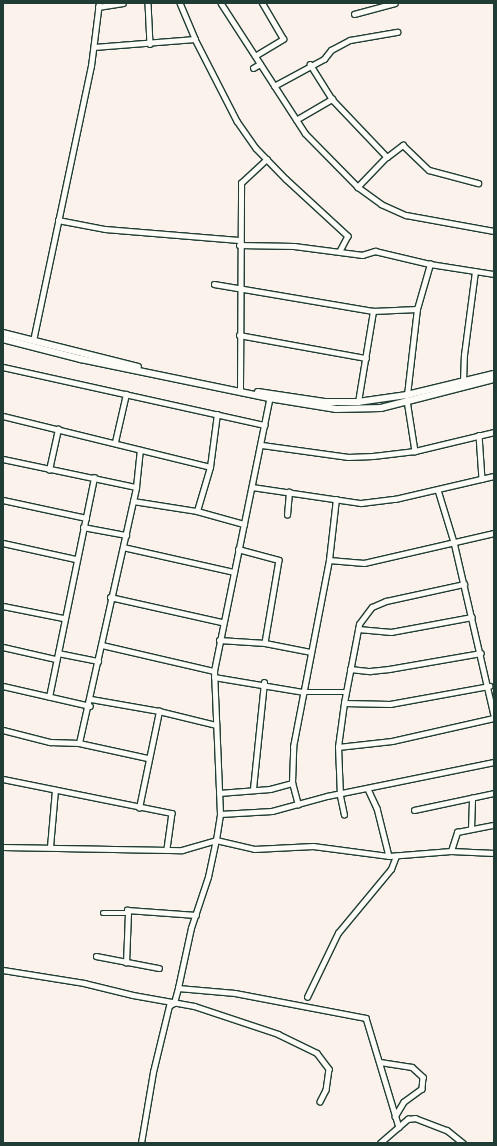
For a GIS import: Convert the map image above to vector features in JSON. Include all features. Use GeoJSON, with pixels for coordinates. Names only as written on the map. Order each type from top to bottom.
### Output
{"type":"FeatureCollection","features":[{"type":"Feature","properties":{"kind":"street"},"geometry":{"type":"LineString","coordinates":[[33,341],[94,47],[99,5],[123,3]]}},
{"type":"Feature","properties":{"kind":"street"},"geometry":{"type":"LineString","coordinates":[[148,3],[150,44]]}},
{"type":"Feature","properties":{"kind":"street"},"geometry":{"type":"LineString","coordinates":[[180,3],[195,39],[237,121],[268,159],[348,236],[340,251]]}},
{"type":"Feature","properties":{"kind":"street"},"geometry":{"type":"LineString","coordinates":[[221,3],[296,120],[321,151],[358,187],[381,204],[406,215],[494,231]]}},
{"type":"Feature","properties":{"kind":"street"},"geometry":{"type":"LineString","coordinates":[[255,56],[283,39],[262,3]]}},
{"type":"Feature","properties":{"kind":"street"},"geometry":{"type":"LineString","coordinates":[[354,14],[395,3]]}},
{"type":"Feature","properties":{"kind":"street"},"geometry":{"type":"LineString","coordinates":[[274,86],[310,64],[324,59],[330,50],[350,40],[397,32]]}},
{"type":"Feature","properties":{"kind":"street"},"geometry":{"type":"LineString","coordinates":[[94,47],[150,44],[195,39]]}},
{"type":"Feature","properties":{"kind":"street"},"geometry":{"type":"LineString","coordinates":[[253,68],[260,64]]}},
{"type":"Feature","properties":{"kind":"street"},"geometry":{"type":"LineString","coordinates":[[310,64],[332,99],[387,157]]}},
{"type":"Feature","properties":{"kind":"street"},"geometry":{"type":"LineString","coordinates":[[296,120],[332,99]]}},
{"type":"Feature","properties":{"kind":"street"},"geometry":{"type":"LineString","coordinates":[[358,187],[387,157],[403,145],[429,170],[478,183]]}},
{"type":"Feature","properties":{"kind":"street"},"geometry":{"type":"LineString","coordinates":[[240,389],[238,290],[241,183],[268,159]]}},
{"type":"Feature","properties":{"kind":"street"},"geometry":{"type":"LineString","coordinates":[[58,220],[105,228],[239,242],[294,246],[362,255],[375,251],[430,264],[494,274]]}},
{"type":"Feature","properties":{"kind":"street"},"geometry":{"type":"LineString","coordinates":[[414,451],[407,398],[417,309],[430,264]]}},
{"type":"Feature","properties":{"kind":"street"},"geometry":{"type":"LineString","coordinates":[[463,382],[464,354],[475,272]]}},
{"type":"Feature","properties":{"kind":"street"},"geometry":{"type":"LineString","coordinates":[[214,284],[238,286],[238,290]]}},
{"type":"Feature","properties":{"kind":"street"},"geometry":{"type":"LineString","coordinates":[[238,290],[373,310],[417,309]]}},
{"type":"Feature","properties":{"kind":"street"},"geometry":{"type":"LineString","coordinates":[[358,402],[373,310]]}},
{"type":"Feature","properties":{"kind":"street"},"geometry":{"type":"LineString","coordinates":[[3,333],[111,361],[270,396],[324,402],[358,402],[407,398],[494,379]]}},
{"type":"Feature","properties":{"kind":"street"},"geometry":{"type":"LineString","coordinates":[[239,335],[366,358]]}},
{"type":"Feature","properties":{"kind":"street"},"geometry":{"type":"LineString","coordinates":[[3,339],[81,359],[336,408],[381,408],[407,398],[494,374]]}},
{"type":"Feature","properties":{"kind":"street"},"geometry":{"type":"LineString","coordinates":[[3,367],[265,424]]}},
{"type":"Feature","properties":{"kind":"street"},"geometry":{"type":"LineString","coordinates":[[115,442],[126,394]]}},
{"type":"Feature","properties":{"kind":"street"},"geometry":{"type":"LineString","coordinates":[[141,1143],[155,1064],[169,1006],[174,1003],[216,840],[220,814],[214,671],[222,622],[262,445],[270,396]]}},
{"type":"Feature","properties":{"kind":"street"},"geometry":{"type":"LineString","coordinates":[[197,511],[210,467],[217,414]]}},
{"type":"Feature","properties":{"kind":"street"},"geometry":{"type":"LineString","coordinates":[[3,416],[115,442],[140,450],[210,467]]}},
{"type":"Feature","properties":{"kind":"street"},"geometry":{"type":"LineString","coordinates":[[49,470],[58,429]]}},
{"type":"Feature","properties":{"kind":"street"},"geometry":{"type":"LineString","coordinates":[[262,445],[348,457],[414,451],[494,432]]}},
{"type":"Feature","properties":{"kind":"street"},"geometry":{"type":"LineString","coordinates":[[479,435],[482,479]]}},
{"type":"Feature","properties":{"kind":"street"},"geometry":{"type":"LineString","coordinates":[[79,743],[90,706],[110,597],[126,535],[136,487],[140,450]]}},
{"type":"Feature","properties":{"kind":"street"},"geometry":{"type":"LineString","coordinates":[[3,460],[136,487]]}},
{"type":"Feature","properties":{"kind":"street"},"geometry":{"type":"LineString","coordinates":[[252,487],[361,503],[438,490],[494,476]]}},
{"type":"Feature","properties":{"kind":"street"},"geometry":{"type":"LineString","coordinates":[[49,697],[63,618],[94,478]]}},
{"type":"Feature","properties":{"kind":"street"},"geometry":{"type":"LineString","coordinates":[[438,490],[454,542],[481,653],[494,715]]}},
{"type":"Feature","properties":{"kind":"street"},"geometry":{"type":"LineString","coordinates":[[287,515],[289,492]]}},
{"type":"Feature","properties":{"kind":"street"},"geometry":{"type":"LineString","coordinates":[[298,805],[292,782],[293,747],[330,560],[336,499]]}},
{"type":"Feature","properties":{"kind":"street"},"geometry":{"type":"LineString","coordinates":[[3,500],[86,518]]}},
{"type":"Feature","properties":{"kind":"street"},"geometry":{"type":"LineString","coordinates":[[133,501],[197,511],[244,524]]}},
{"type":"Feature","properties":{"kind":"street"},"geometry":{"type":"LineString","coordinates":[[83,527],[126,535]]}},
{"type":"Feature","properties":{"kind":"street"},"geometry":{"type":"LineString","coordinates":[[330,560],[364,563],[494,534]]}},
{"type":"Feature","properties":{"kind":"street"},"geometry":{"type":"LineString","coordinates":[[3,543],[76,560]]}},
{"type":"Feature","properties":{"kind":"street"},"geometry":{"type":"LineString","coordinates":[[122,546],[234,572]]}},
{"type":"Feature","properties":{"kind":"street"},"geometry":{"type":"LineString","coordinates":[[238,549],[279,560],[265,644]]}},
{"type":"Feature","properties":{"kind":"street"},"geometry":{"type":"LineString","coordinates":[[344,815],[340,796],[338,748],[344,703],[358,629],[365,615],[372,607],[386,601],[464,584]]}},
{"type":"Feature","properties":{"kind":"street"},"geometry":{"type":"LineString","coordinates":[[110,597],[222,622]]}},
{"type":"Feature","properties":{"kind":"street"},"geometry":{"type":"LineString","coordinates":[[3,606],[63,618]]}},
{"type":"Feature","properties":{"kind":"street"},"geometry":{"type":"LineString","coordinates":[[358,629],[391,632],[472,617]]}},
{"type":"Feature","properties":{"kind":"street"},"geometry":{"type":"LineString","coordinates":[[219,640],[265,644],[311,652]]}},
{"type":"Feature","properties":{"kind":"street"},"geometry":{"type":"LineString","coordinates":[[102,645],[214,671]]}},
{"type":"Feature","properties":{"kind":"street"},"geometry":{"type":"LineString","coordinates":[[3,647],[56,660]]}},
{"type":"Feature","properties":{"kind":"street"},"geometry":{"type":"LineString","coordinates":[[58,653],[98,661]]}},
{"type":"Feature","properties":{"kind":"street"},"geometry":{"type":"LineString","coordinates":[[350,669],[370,672],[390,670],[481,653]]}},
{"type":"Feature","properties":{"kind":"street"},"geometry":{"type":"LineString","coordinates":[[214,677],[264,683],[304,692],[346,692]]}},
{"type":"Feature","properties":{"kind":"street"},"geometry":{"type":"LineString","coordinates":[[254,789],[264,683]]}},
{"type":"Feature","properties":{"kind":"street"},"geometry":{"type":"LineString","coordinates":[[3,686],[90,706]]}},
{"type":"Feature","properties":{"kind":"street"},"geometry":{"type":"LineString","coordinates":[[344,703],[390,704],[488,686]]}},
{"type":"Feature","properties":{"kind":"street"},"geometry":{"type":"LineString","coordinates":[[91,699],[159,711],[216,725]]}},
{"type":"Feature","properties":{"kind":"street"},"geometry":{"type":"LineString","coordinates":[[139,808],[148,758],[159,711]]}},
{"type":"Feature","properties":{"kind":"street"},"geometry":{"type":"LineString","coordinates":[[338,748],[392,741],[494,718]]}},
{"type":"Feature","properties":{"kind":"street"},"geometry":{"type":"LineString","coordinates":[[3,730],[50,742],[79,743],[148,758]]}},
{"type":"Feature","properties":{"kind":"street"},"geometry":{"type":"LineString","coordinates":[[220,814],[272,811],[327,796],[340,796],[494,762]]}},
{"type":"Feature","properties":{"kind":"street"},"geometry":{"type":"LineString","coordinates":[[3,779],[139,808],[172,813],[167,850]]}},
{"type":"Feature","properties":{"kind":"street"},"geometry":{"type":"LineString","coordinates":[[219,793],[254,789],[270,789],[292,782]]}},
{"type":"Feature","properties":{"kind":"street"},"geometry":{"type":"LineString","coordinates":[[50,847],[55,790]]}},
{"type":"Feature","properties":{"kind":"street"},"geometry":{"type":"LineString","coordinates":[[368,790],[377,808],[390,856]]}},
{"type":"Feature","properties":{"kind":"street"},"geometry":{"type":"LineString","coordinates":[[414,810],[494,793]]}},
{"type":"Feature","properties":{"kind":"street"},"geometry":{"type":"LineString","coordinates":[[472,798],[472,829]]}},
{"type":"Feature","properties":{"kind":"street"},"geometry":{"type":"LineString","coordinates":[[451,851],[457,832],[494,825]]}},
{"type":"Feature","properties":{"kind":"street"},"geometry":{"type":"LineString","coordinates":[[3,847],[182,850],[216,840],[254,849],[313,846],[390,856],[451,851],[494,853]]}},
{"type":"Feature","properties":{"kind":"street"},"geometry":{"type":"LineString","coordinates":[[307,997],[338,933],[391,869],[396,856]]}},
{"type":"Feature","properties":{"kind":"street"},"geometry":{"type":"LineString","coordinates":[[126,964],[127,910],[196,915]]}},
{"type":"Feature","properties":{"kind":"street"},"geometry":{"type":"LineString","coordinates":[[103,913],[128,913]]}},
{"type":"Feature","properties":{"kind":"street"},"geometry":{"type":"LineString","coordinates":[[96,956],[126,964],[159,968]]}},
{"type":"Feature","properties":{"kind":"street"},"geometry":{"type":"LineString","coordinates":[[3,970],[84,983],[174,1003],[242,1021],[278,1034],[317,1053],[329,1069],[326,1090],[320,1102]]}},
{"type":"Feature","properties":{"kind":"street"},"geometry":{"type":"LineString","coordinates":[[178,988],[235,993],[366,1018],[399,1127]]}},
{"type":"Feature","properties":{"kind":"street"},"geometry":{"type":"LineString","coordinates":[[380,1062],[412,1067],[423,1077],[422,1089],[404,1102],[395,1117]]}},
{"type":"Feature","properties":{"kind":"street"},"geometry":{"type":"LineString","coordinates":[[380,1143],[408,1119],[415,1118],[447,1130],[463,1143]]}}]}
